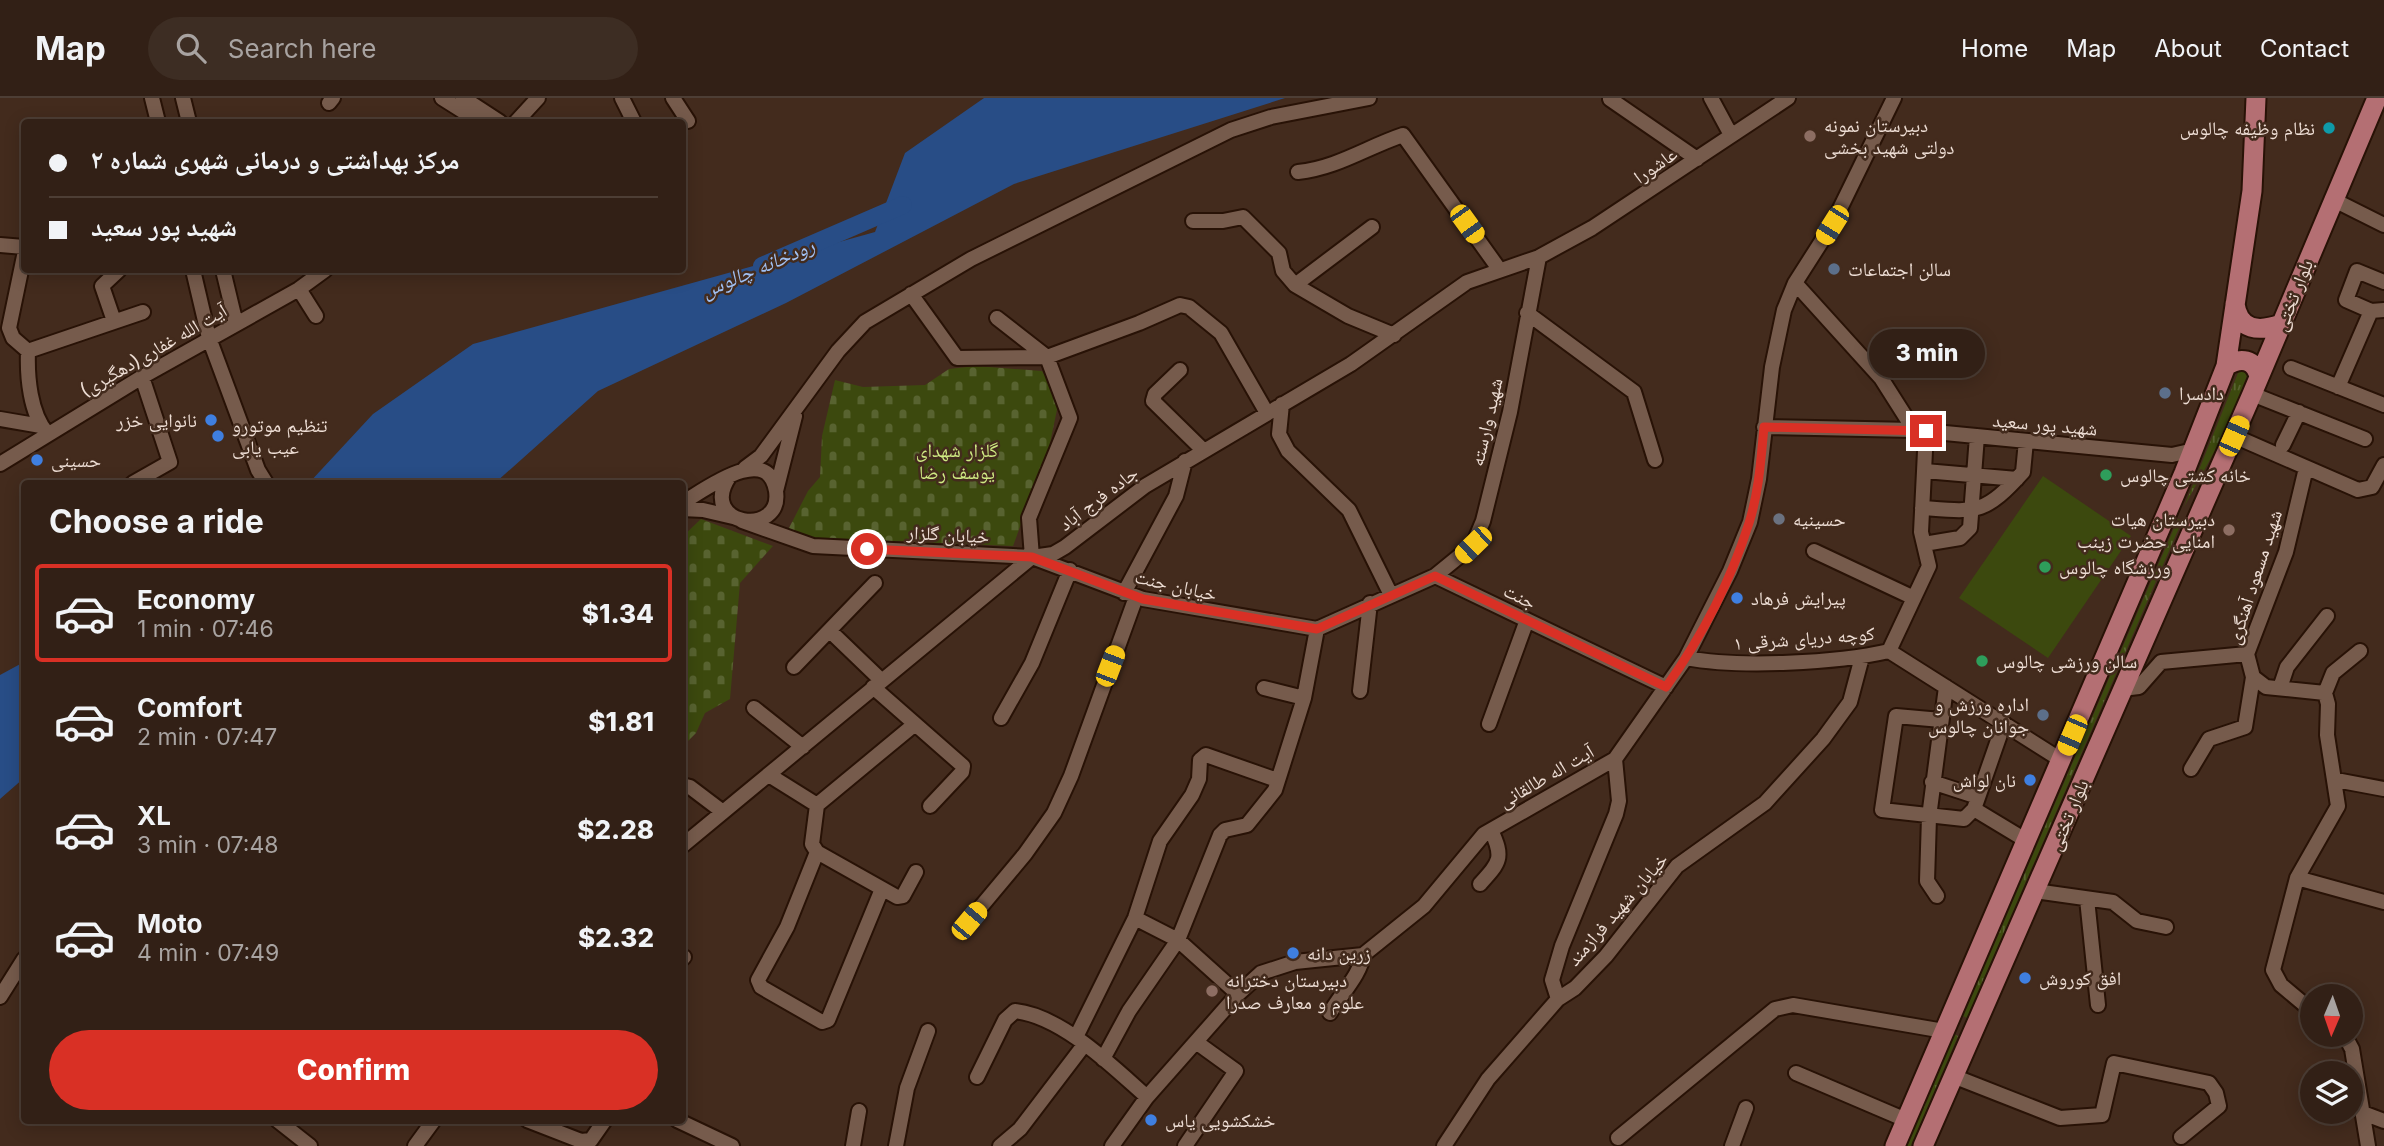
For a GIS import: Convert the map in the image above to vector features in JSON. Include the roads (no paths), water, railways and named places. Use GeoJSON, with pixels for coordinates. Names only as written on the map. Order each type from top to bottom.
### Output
{"type":"FeatureCollection","features":[{"type":"Feature","properties":{"kind":"main road","name":"بلوار تختی"},"geometry":{"type":"LineString","coordinates":[[1895,1146],[2194,450],[2226,366],[2252,191],[2256,98]]}},
{"type":"Feature","properties":{"kind":"main road","name":"بلوار تختی"},"geometry":{"type":"LineString","coordinates":[[1923,1146],[2234,436],[2377,98]]}},
{"type":"Feature","properties":{"kind":"main road"},"geometry":{"type":"LineString","coordinates":[[2235,304],[2236,313],[2247,326],[2263,330],[2281,324]]}},
{"type":"Feature","properties":{"kind":"main road"},"geometry":{"type":"LineString","coordinates":[[2226,366],[2234,361],[2245,360],[2255,366],[2256,385]]}},
{"type":"Feature","properties":{"kind":"main road"},"geometry":{"type":"LineString","coordinates":[[1947,1026],[1973,1030]]}},
{"type":"Feature","properties":{"kind":"street"},"geometry":{"type":"LineString","coordinates":[[152,98],[157,119]]}},
{"type":"Feature","properties":{"kind":"street"},"geometry":{"type":"LineString","coordinates":[[183,98],[188,119]]}},
{"type":"Feature","properties":{"kind":"street"},"geometry":{"type":"LineString","coordinates":[[442,98],[475,119]]}},
{"type":"Feature","properties":{"kind":"street"},"geometry":{"type":"LineString","coordinates":[[463,98],[495,119]]}},
{"type":"Feature","properties":{"kind":"street"},"geometry":{"type":"LineString","coordinates":[[519,119],[538,98]]}},
{"type":"Feature","properties":{"kind":"street"},"geometry":{"type":"LineString","coordinates":[[622,98],[632,119]]}},
{"type":"Feature","properties":{"kind":"street"},"geometry":{"type":"LineString","coordinates":[[673,98],[688,121]]}},
{"type":"Feature","properties":{"kind":"street"},"geometry":{"type":"LineString","coordinates":[[686,501],[761,456],[838,351],[865,322],[911,294],[971,259],[1231,130],[1271,117],[1369,98]]}},
{"type":"Feature","properties":{"kind":"street"},"geometry":{"type":"LineString","coordinates":[[1711,98],[1731,135]]}},
{"type":"Feature","properties":{"kind":"street","name":"عاشورا"},"geometry":{"type":"LineString","coordinates":[[1539,257],[1639,199],[1788,98]]}},
{"type":"Feature","properties":{"kind":"street","name":"آیت اله طالقانی"},"geometry":{"type":"LineString","coordinates":[[1363,955],[1424,906],[1484,834],[1615,759],[1686,659],[1730,571],[1750,522],[1784,310],[1796,284],[1832,225],[1894,98]]}},
{"type":"Feature","properties":{"kind":"street"},"geometry":{"type":"LineString","coordinates":[[1610,99],[1697,159]]}},
{"type":"Feature","properties":{"kind":"street"},"geometry":{"type":"LineString","coordinates":[[1298,172],[1357,157],[1371,146],[1403,135],[1499,269]]}},
{"type":"Feature","properties":{"kind":"street"},"geometry":{"type":"LineString","coordinates":[[2332,199],[2384,225]]}},
{"type":"Feature","properties":{"kind":"street"},"geometry":{"type":"LineString","coordinates":[[1193,221],[1223,221],[1243,217],[1279,253],[1283,271],[1295,285],[1348,316],[1394,335]]}},
{"type":"Feature","properties":{"kind":"street"},"geometry":{"type":"LineString","coordinates":[[1295,285],[1372,227]]}},
{"type":"Feature","properties":{"kind":"street"},"geometry":{"type":"LineString","coordinates":[[0,245],[21,247]]}},
{"type":"Feature","properties":{"kind":"street","name":"جاده فرج آباد"},"geometry":{"type":"LineString","coordinates":[[686,843],[1032,557],[1053,554],[1065,547],[1145,486],[1394,335],[1467,282],[1539,257]]}},
{"type":"Feature","properties":{"kind":"street","name":"شهید وارسته"},"geometry":{"type":"LineString","coordinates":[[1435,576],[1473,545],[1483,521],[1510,412],[1539,257]]}},
{"type":"Feature","properties":{"kind":"street"},"geometry":{"type":"LineString","coordinates":[[21,270],[9,328],[13,338],[28,351],[31,394],[44,429]]}},
{"type":"Feature","properties":{"kind":"street"},"geometry":{"type":"LineString","coordinates":[[2338,387],[2378,310],[2346,300],[2357,271],[2384,282]]}},
{"type":"Feature","properties":{"kind":"street"},"geometry":{"type":"LineString","coordinates":[[114,321],[102,286],[116,273]]}},
{"type":"Feature","properties":{"kind":"street"},"geometry":{"type":"LineString","coordinates":[[193,273],[209,338],[258,470],[264,480]]}},
{"type":"Feature","properties":{"kind":"street"},"geometry":{"type":"LineString","coordinates":[[224,273],[236,324]]}},
{"type":"Feature","properties":{"kind":"street","name":"آیت الله غفاری(دهگیری)"},"geometry":{"type":"LineString","coordinates":[[0,464],[44,429],[299,289],[321,273]]}},
{"type":"Feature","properties":{"kind":"street"},"geometry":{"type":"LineString","coordinates":[[1796,284],[1881,378],[1920,431],[1924,471],[1924,544],[1929,566],[1889,651]]}},
{"type":"Feature","properties":{"kind":"street"},"geometry":{"type":"LineString","coordinates":[[299,289],[316,316]]}},
{"type":"Feature","properties":{"kind":"street"},"geometry":{"type":"LineString","coordinates":[[911,294],[957,358],[1047,357],[1180,305],[1189,307],[1222,333],[1267,413]]}},
{"type":"Feature","properties":{"kind":"street"},"geometry":{"type":"LineString","coordinates":[[28,351],[143,312]]}},
{"type":"Feature","properties":{"kind":"street"},"geometry":{"type":"LineString","coordinates":[[1527,313],[1634,392],[1655,460]]}},
{"type":"Feature","properties":{"kind":"street"},"geometry":{"type":"LineString","coordinates":[[997,318],[1047,357],[1070,418],[1029,518],[1032,557]]}},
{"type":"Feature","properties":{"kind":"street"},"geometry":{"type":"LineString","coordinates":[[2291,368],[2384,405]]}},
{"type":"Feature","properties":{"kind":"street"},"geometry":{"type":"LineString","coordinates":[[1181,370],[1155,394],[1153,401],[1203,450]]}},
{"type":"Feature","properties":{"kind":"street"},"geometry":{"type":"LineString","coordinates":[[138,480],[170,462],[142,377]]}},
{"type":"Feature","properties":{"kind":"street"},"geometry":{"type":"LineString","coordinates":[[2256,385],[2299,412],[2365,439]]}},
{"type":"Feature","properties":{"kind":"street"},"geometry":{"type":"LineString","coordinates":[[1282,404],[1279,434],[1288,451],[1349,510],[1391,595]]}},
{"type":"Feature","properties":{"kind":"street"},"geometry":{"type":"LineString","coordinates":[[780,537],[773,507],[797,408]]}},
{"type":"Feature","properties":{"kind":"street"},"geometry":{"type":"LineString","coordinates":[[2283,445],[2299,412]]}},
{"type":"Feature","properties":{"kind":"street"},"geometry":{"type":"LineString","coordinates":[[0,419],[44,429]]}},
{"type":"Feature","properties":{"kind":"street","name":"شهید پور سعید"},"geometry":{"type":"LineString","coordinates":[[1764,427],[1920,431],[2172,455],[2194,450]]}},
{"type":"Feature","properties":{"kind":"street"},"geometry":{"type":"LineString","coordinates":[[1924,544],[1960,538],[1970,528],[1977,436]]}},
{"type":"Feature","properties":{"kind":"street"},"geometry":{"type":"LineString","coordinates":[[2234,436],[2358,490],[2372,486],[2384,465]]}},
{"type":"Feature","properties":{"kind":"street"},"geometry":{"type":"LineString","coordinates":[[1922,508],[1972,512],[1982,509],[2023,472],[2025,441]]}},
{"type":"Feature","properties":{"kind":"street"},"geometry":{"type":"LineString","coordinates":[[2172,455],[2184,473]]}},
{"type":"Feature","properties":{"kind":"street"},"geometry":{"type":"LineString","coordinates":[[969,921],[1025,854],[1054,813],[1071,776],[1130,595],[1176,496],[1185,461]]}},
{"type":"Feature","properties":{"kind":"street","name":"شهید مسعود آهنگری"},"geometry":{"type":"LineString","coordinates":[[2253,677],[2247,654],[2286,552],[2306,467]]}},
{"type":"Feature","properties":{"kind":"street"},"geometry":{"type":"LineString","coordinates":[[745,468],[762,471],[773,483],[776,491]]}},
{"type":"Feature","properties":{"kind":"street"},"geometry":{"type":"LineString","coordinates":[[1924,471],[2017,479]]}},
{"type":"Feature","properties":{"kind":"street"},"geometry":{"type":"LineString","coordinates":[[729,477],[724,484],[723,502],[738,519],[760,520],[773,507]]}},
{"type":"Feature","properties":{"kind":"street","name":"خیابان گلزار"},"geometry":{"type":"LineString","coordinates":[[686,509],[704,510],[738,519],[780,537],[813,546],[1032,557]]}},
{"type":"Feature","properties":{"kind":"street"},"geometry":{"type":"LineString","coordinates":[[1814,551],[1914,598]]}},
{"type":"Feature","properties":{"kind":"street","name":"خیابان جنت"},"geometry":{"type":"LineString","coordinates":[[1032,557],[1130,595],[1220,615],[1317,629]]}},
{"type":"Feature","properties":{"kind":"street"},"geometry":{"type":"LineString","coordinates":[[1001,718],[1032,663],[1070,570]]}},
{"type":"Feature","properties":{"kind":"street"},"geometry":{"type":"LineString","coordinates":[[1103,1059],[1129,1012],[1178,940],[1220,835],[1224,830],[1247,825],[1275,790],[1304,698],[1317,629],[1435,576]]}},
{"type":"Feature","properties":{"kind":"street","name":"جنت"},"geometry":{"type":"LineString","coordinates":[[1435,576],[1666,687]]}},
{"type":"Feature","properties":{"kind":"street"},"geometry":{"type":"LineString","coordinates":[[794,667],[875,583]]}},
{"type":"Feature","properties":{"kind":"street"},"geometry":{"type":"LineString","coordinates":[[1360,691],[1370,603]]}},
{"type":"Feature","properties":{"kind":"street"},"geometry":{"type":"LineString","coordinates":[[2280,688],[2287,667],[2327,616]]}},
{"type":"Feature","properties":{"kind":"street"},"geometry":{"type":"LineString","coordinates":[[1489,724],[1527,620]]}},
{"type":"Feature","properties":{"kind":"street"},"geometry":{"type":"LineString","coordinates":[[830,631],[915,724],[963,766],[962,772],[930,806]]}},
{"type":"Feature","properties":{"kind":"street","name":"کوچه دریای شرقی ۱"},"geometry":{"type":"LineString","coordinates":[[1686,659],[1715,664],[1862,657],[1889,651],[2061,760]]}},
{"type":"Feature","properties":{"kind":"street"},"geometry":{"type":"LineString","coordinates":[[2300,1001],[2281,985],[2273,970],[2297,878],[2338,806],[2327,735],[2328,704],[2325,693],[2333,673],[2360,651]]}},
{"type":"Feature","properties":{"kind":"street"},"geometry":{"type":"LineString","coordinates":[[2122,689],[2138,688],[2161,662],[2247,654]]}},
{"type":"Feature","properties":{"kind":"street","name":"خیابان شهید فرازمند"},"geometry":{"type":"LineString","coordinates":[[1444,1146],[1488,1079],[1558,999],[1575,988],[1606,956],[1677,866],[1765,803],[1823,739],[1850,702],[1862,657]]}},
{"type":"Feature","properties":{"kind":"street"},"geometry":{"type":"LineString","coordinates":[[2191,769],[2209,739],[2245,727],[2253,677],[2266,687],[2325,693]]}},
{"type":"Feature","properties":{"kind":"street"},"geometry":{"type":"LineString","coordinates":[[1937,896],[1927,881],[1929,817],[1946,687]]}},
{"type":"Feature","properties":{"kind":"street"},"geometry":{"type":"LineString","coordinates":[[1264,688],[1304,698]]}},
{"type":"Feature","properties":{"kind":"street"},"geometry":{"type":"LineString","coordinates":[[754,708],[803,747]]}},
{"type":"Feature","properties":{"kind":"street"},"geometry":{"type":"LineString","coordinates":[[1941,720],[1896,716],[1882,810],[1964,819],[1976,803],[2004,723]]}},
{"type":"Feature","properties":{"kind":"street"},"geometry":{"type":"LineString","coordinates":[[915,724],[817,805],[811,844],[817,852],[897,897],[903,896],[916,872]]}},
{"type":"Feature","properties":{"kind":"street"},"geometry":{"type":"LineString","coordinates":[[1000,1146],[1020,1129],[1080,1041],[1135,918],[1160,841],[1192,795],[1199,779],[1200,760],[1206,755],[1277,780]]}},
{"type":"Feature","properties":{"kind":"street"},"geometry":{"type":"LineString","coordinates":[[1558,999],[1552,980],[1562,946],[1616,814],[1619,800],[1615,759]]}},
{"type":"Feature","properties":{"kind":"street"},"geometry":{"type":"LineString","coordinates":[[769,775],[817,805]]}},
{"type":"Feature","properties":{"kind":"street"},"geometry":{"type":"LineString","coordinates":[[2336,780],[2384,789]]}},
{"type":"Feature","properties":{"kind":"street"},"geometry":{"type":"LineString","coordinates":[[1932,782],[1976,803],[2027,841]]}},
{"type":"Feature","properties":{"kind":"street"},"geometry":{"type":"LineString","coordinates":[[686,786],[723,812]]}},
{"type":"Feature","properties":{"kind":"street"},"geometry":{"type":"LineString","coordinates":[[1480,884],[1498,864],[1500,850],[1491,830]]}},
{"type":"Feature","properties":{"kind":"street"},"geometry":{"type":"LineString","coordinates":[[817,852],[787,927],[758,980],[761,987],[822,1021],[828,1020],[882,889]]}},
{"type":"Feature","properties":{"kind":"street"},"geometry":{"type":"LineString","coordinates":[[2297,878],[2384,902]]}},
{"type":"Feature","properties":{"kind":"street"},"geometry":{"type":"LineString","coordinates":[[2035,891],[2113,902],[2137,921],[2166,927]]}},
{"type":"Feature","properties":{"kind":"street"},"geometry":{"type":"LineString","coordinates":[[2087,899],[2098,1005]]}},
{"type":"Feature","properties":{"kind":"street"},"geometry":{"type":"LineString","coordinates":[[1135,918],[1178,940],[1238,994]]}},
{"type":"Feature","properties":{"kind":"street"},"geometry":{"type":"LineString","coordinates":[[1112,1146],[1147,1097],[1238,994],[1261,973],[1295,962],[1363,955],[1362,968],[1345,985],[1330,1013]]}},
{"type":"Feature","properties":{"kind":"street"},"geometry":{"type":"LineString","coordinates":[[0,997],[21,963]]}},
{"type":"Feature","properties":{"kind":"street"},"geometry":{"type":"LineString","coordinates":[[1618,1138],[1775,1009],[1793,1005],[1947,1026]]}},
{"type":"Feature","properties":{"kind":"street"},"geometry":{"type":"LineString","coordinates":[[976,1077],[1005,1020],[1016,1011],[1026,1012],[1080,1041],[1147,1097]]}},
{"type":"Feature","properties":{"kind":"street"},"geometry":{"type":"LineString","coordinates":[[896,1146],[907,1088],[928,1031]]}},
{"type":"Feature","properties":{"kind":"street"},"geometry":{"type":"LineString","coordinates":[[1185,1146],[1236,1071],[1196,1042]]}},
{"type":"Feature","properties":{"kind":"street"},"geometry":{"type":"LineString","coordinates":[[1953,1076],[2060,1118],[2102,1115],[2114,1063],[2209,1083],[2216,1093],[2219,1106],[2181,1138]]}},
{"type":"Feature","properties":{"kind":"street"},"geometry":{"type":"LineString","coordinates":[[1796,1073],[1906,1120]]}},
{"type":"Feature","properties":{"kind":"street"},"geometry":{"type":"LineString","coordinates":[[1732,1146],[1746,1108]]}},
{"type":"Feature","properties":{"kind":"street"},"geometry":{"type":"LineString","coordinates":[[853,1146],[859,1111]]}},
{"type":"Feature","properties":{"kind":"street"},"geometry":{"type":"LineString","coordinates":[[2368,1146],[2363,1114],[2384,1121]]}},
{"type":"Feature","properties":{"kind":"street"},"geometry":{"type":"LineString","coordinates":[[282,1124],[310,1146]]}},
{"type":"Feature","properties":{"kind":"street"},"geometry":{"type":"LineString","coordinates":[[415,1146],[431,1124]]}},
{"type":"Feature","properties":{"kind":"street"},"geometry":{"type":"LineString","coordinates":[[537,1124],[581,1142],[591,1140],[602,1124]]}},
{"type":"Feature","properties":{"kind":"street"},"geometry":{"type":"LineString","coordinates":[[685,1124],[732,1146]]}},
{"type":"Feature","properties":{"kind":"water"},"geometry":{"type":"Polygon","coordinates":[[[984,98],[1285,98],[1014,184],[786,303],[598,391],[498,480],[312,480],[373,414],[473,344],[875,232],[905,153],[984,98]]]}},
{"type":"Feature","properties":{"kind":"water"},"geometry":{"type":"Polygon","coordinates":[[[21,664],[21,781],[0,799],[0,675],[21,664]]]}},
{"type":"Feature","properties":{"kind":"waterway","name":"رودخانه چالوس"},"geometry":{"type":"LineString","coordinates":[[762,266],[903,205]]}},
{"type":"Feature","properties":{"kind":"place","name":"نظام وظیفه چالوس"},"geometry":{"type":"Point","coordinates":[2329,128]}},
{"type":"Feature","properties":{"kind":"place","name":"دبیرستان نمونه دولتی شهید بخشی"},"geometry":{"type":"Point","coordinates":[1810,136]}},
{"type":"Feature","properties":{"kind":"place","name":"سالن اجتماعات"},"geometry":{"type":"Point","coordinates":[1834,269]}},
{"type":"Feature","properties":{"kind":"place","name":"دادسرا"},"geometry":{"type":"Point","coordinates":[2165,393]}},
{"type":"Feature","properties":{"kind":"place","name":"نانوایی خزر"},"geometry":{"type":"Point","coordinates":[211,420]}},
{"type":"Feature","properties":{"kind":"place","name":"تنظیم موتورو عیب یابی"},"geometry":{"type":"Point","coordinates":[218,436]}},
{"type":"Feature","properties":{"kind":"place","name":"حسینی"},"geometry":{"type":"Point","coordinates":[37,460]}},
{"type":"Feature","properties":{"kind":"place","name":"خانه کشتی چالوس"},"geometry":{"type":"Point","coordinates":[2106,475]}},
{"type":"Feature","properties":{"kind":"place","name":"حسینیه"},"geometry":{"type":"Point","coordinates":[1779,519]}},
{"type":"Feature","properties":{"kind":"place","name":"دبیرستان هیات امنایی حضرت زینب"},"geometry":{"type":"Point","coordinates":[2229,530]}},
{"type":"Feature","properties":{"kind":"place","name":"ورزشگاه چالوس"},"geometry":{"type":"Point","coordinates":[2045,567]}},
{"type":"Feature","properties":{"kind":"place","name":"پیرایش فرهاد"},"geometry":{"type":"Point","coordinates":[1737,598]}},
{"type":"Feature","properties":{"kind":"place","name":"سالن ورزشی چالوس"},"geometry":{"type":"Point","coordinates":[1982,661]}},
{"type":"Feature","properties":{"kind":"place","name":"اداره ورزش و جوانان چالوس"},"geometry":{"type":"Point","coordinates":[2043,715]}},
{"type":"Feature","properties":{"kind":"place","name":"نان لواش"},"geometry":{"type":"Point","coordinates":[2030,780]}},
{"type":"Feature","properties":{"kind":"place","name":"زرین دانه"},"geometry":{"type":"Point","coordinates":[1293,953]}},
{"type":"Feature","properties":{"kind":"place","name":"افق کوروش"},"geometry":{"type":"Point","coordinates":[2025,978]}},
{"type":"Feature","properties":{"kind":"place","name":"دبیرستان دخترانه علوم و معارف صدرا"},"geometry":{"type":"Point","coordinates":[1212,991]}},
{"type":"Feature","properties":{"kind":"place","name":"خشکشویی یاس"},"geometry":{"type":"Point","coordinates":[1151,1120]}},
{"type":"Feature","properties":{"kind":"park label","name":"گلزار شهدای یوسف رضا"},"geometry":{"type":"Point","coordinates":[957,461]}}]}
